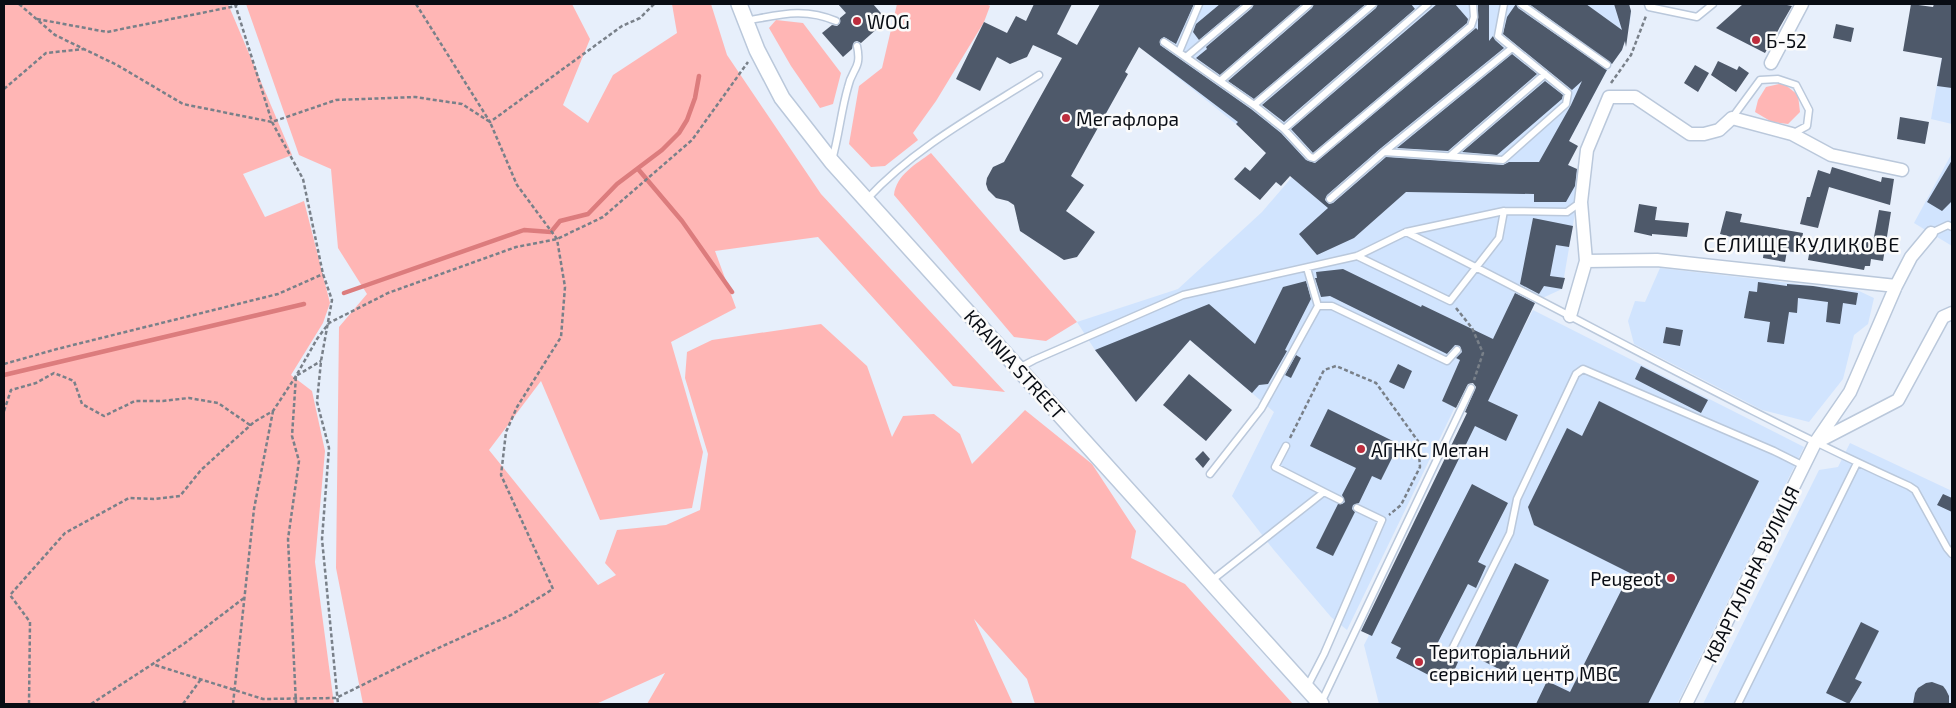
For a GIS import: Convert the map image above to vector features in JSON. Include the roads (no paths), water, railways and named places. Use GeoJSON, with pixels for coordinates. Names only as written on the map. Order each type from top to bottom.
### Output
{"type":"FeatureCollection","features":[{"type":"Feature","properties":{"kind":"street","name":"KRAINIA STREET"},"geometry":{"type":"LineString","coordinates":[[739,4],[757,50],[782,98],[832,162],[1321,704]]}},
{"type":"Feature","properties":{"kind":"street"},"geometry":{"type":"LineString","coordinates":[[1771,64],[1802,4]]}},
{"type":"Feature","properties":{"kind":"street"},"geometry":{"type":"LineString","coordinates":[[1570,316],[1586,261],[1581,202],[1588,150],[1609,92],[1635,97],[1690,134],[1704,134],[1719,130],[1732,118],[1792,134],[1831,155],[1902,170]]}},
{"type":"Feature","properties":{"kind":"street","name":"КВАРТАЛЬНА ВУЛИЦЯ"},"geometry":{"type":"LineString","coordinates":[[1686,704],[1815,443],[1850,392],[1896,286],[1911,257],[1931,233]]}},
{"type":"Feature","properties":{"kind":"street"},"geometry":{"type":"LineString","coordinates":[[1586,261],[1657,260],[1896,286]]}},
{"type":"Feature","properties":{"kind":"street"},"geometry":{"type":"LineString","coordinates":[[1815,443],[1898,400],[1944,317],[1952,313]]}},
{"type":"Feature","properties":{"kind":"lane"},"geometry":{"type":"LineString","coordinates":[[1179,52],[1199,4]]}},
{"type":"Feature","properties":{"kind":"lane"},"geometry":{"type":"LineString","coordinates":[[1186,56],[1249,4]]}},
{"type":"Feature","properties":{"kind":"lane"},"geometry":{"type":"LineString","coordinates":[[1220,81],[1309,4]]}},
{"type":"Feature","properties":{"kind":"lane"},"geometry":{"type":"LineString","coordinates":[[1254,105],[1373,4]]}},
{"type":"Feature","properties":{"kind":"lane"},"geometry":{"type":"LineString","coordinates":[[1284,130],[1427,4]]}},
{"type":"Feature","properties":{"kind":"lane"},"geometry":{"type":"LineString","coordinates":[[1164,42],[1254,105],[1284,130],[1310,157],[1314,158],[1471,26],[1474,17],[1473,4]]}},
{"type":"Feature","properties":{"kind":"lane"},"geometry":{"type":"LineString","coordinates":[[1384,152],[1503,160],[1566,104],[1568,93],[1498,36],[1504,4]]}},
{"type":"Feature","properties":{"kind":"lane"},"geometry":{"type":"LineString","coordinates":[[1521,4],[1607,65]]}},
{"type":"Feature","properties":{"kind":"lane"},"geometry":{"type":"LineString","coordinates":[[1649,5],[1697,17],[1713,4]]}},
{"type":"Feature","properties":{"kind":"lane"},"geometry":{"type":"LineString","coordinates":[[745,21],[795,12],[820,14],[836,21]]}},
{"type":"Feature","properties":{"kind":"lane"},"geometry":{"type":"LineString","coordinates":[[832,162],[848,84],[858,66],[857,46]]}},
{"type":"Feature","properties":{"kind":"lane"},"geometry":{"type":"LineString","coordinates":[[1330,199],[1384,152],[1512,48]]}},
{"type":"Feature","properties":{"kind":"lane"},"geometry":{"type":"LineString","coordinates":[[1450,156],[1545,74]]}},
{"type":"Feature","properties":{"kind":"lane"},"geometry":{"type":"LineString","coordinates":[[867,199],[880,185],[925,147],[1039,75]]}},
{"type":"Feature","properties":{"kind":"lane"},"geometry":{"type":"LineString","coordinates":[[1732,118],[1760,80],[1778,79],[1796,85],[1809,110],[1807,126],[1792,134]]}},
{"type":"Feature","properties":{"kind":"lane"},"geometry":{"type":"LineString","coordinates":[[1019,368],[1183,295],[1358,256],[1406,232],[1504,211],[1567,212],[1581,202]]}},
{"type":"Feature","properties":{"kind":"lane"},"geometry":{"type":"LineString","coordinates":[[1358,256],[1450,301],[1499,238],[1504,211]]}},
{"type":"Feature","properties":{"kind":"lane"},"geometry":{"type":"LineString","coordinates":[[1931,233],[1948,225],[1952,228]]}},
{"type":"Feature","properties":{"kind":"lane"},"geometry":{"type":"LineString","coordinates":[[1406,232],[1478,267],[1815,443],[1909,486],[1915,490],[1952,554]]}},
{"type":"Feature","properties":{"kind":"lane"},"geometry":{"type":"LineString","coordinates":[[1210,474],[1261,409],[1318,306],[1307,268]]}},
{"type":"Feature","properties":{"kind":"lane"},"geometry":{"type":"LineString","coordinates":[[1318,306],[1332,306],[1447,361],[1457,350]]}},
{"type":"Feature","properties":{"kind":"lane"},"geometry":{"type":"LineString","coordinates":[[1453,647],[1510,533],[1516,499],[1576,374],[1583,369],[1774,451],[1804,466]]}},
{"type":"Feature","properties":{"kind":"lane"},"geometry":{"type":"LineString","coordinates":[[1321,704],[1471,388]]}},
{"type":"Feature","properties":{"kind":"lane"},"geometry":{"type":"LineString","coordinates":[[1286,446],[1275,467],[1340,500]]}},
{"type":"Feature","properties":{"kind":"lane"},"geometry":{"type":"LineString","coordinates":[[1738,704],[1857,462]]}},
{"type":"Feature","properties":{"kind":"lane"},"geometry":{"type":"LineString","coordinates":[[1210,581],[1324,492]]}},
{"type":"Feature","properties":{"kind":"lane"},"geometry":{"type":"LineString","coordinates":[[1306,688],[1324,654],[1382,520],[1357,508]]}},
{"type":"Feature","properties":{"kind":"waterway"},"geometry":{"type":"LineString","coordinates":[[344,293],[524,230],[551,232],[560,221],[588,214],[617,184],[662,150],[679,133],[687,120],[695,98],[699,76]]}},
{"type":"Feature","properties":{"kind":"waterway"},"geometry":{"type":"LineString","coordinates":[[638,169],[682,221],[732,292]]}},
{"type":"Feature","properties":{"kind":"waterway"},"geometry":{"type":"LineString","coordinates":[[4,375],[304,304]]}},
{"type":"Feature","properties":{"kind":"place","name":"WOG"},"geometry":{"type":"Point","coordinates":[857,21]}},
{"type":"Feature","properties":{"kind":"place","name":"Б-52"},"geometry":{"type":"Point","coordinates":[1756,40]}},
{"type":"Feature","properties":{"kind":"place","name":"Мегафлора"},"geometry":{"type":"Point","coordinates":[1066,118]}},
{"type":"Feature","properties":{"kind":"place","name":"АГНКС Метан"},"geometry":{"type":"Point","coordinates":[1361,449]}},
{"type":"Feature","properties":{"kind":"place","name":"Peugeot"},"geometry":{"type":"Point","coordinates":[1671,578]}},
{"type":"Feature","properties":{"kind":"place","name":"Територіальний сервісний центр МВС"},"geometry":{"type":"Point","coordinates":[1419,662]}},
{"type":"Feature","properties":{"kind":"district","name":"СЕЛИЩЕ КУЛИКОВЕ"},"geometry":{"type":"Point","coordinates":[1802,244]}}]}
